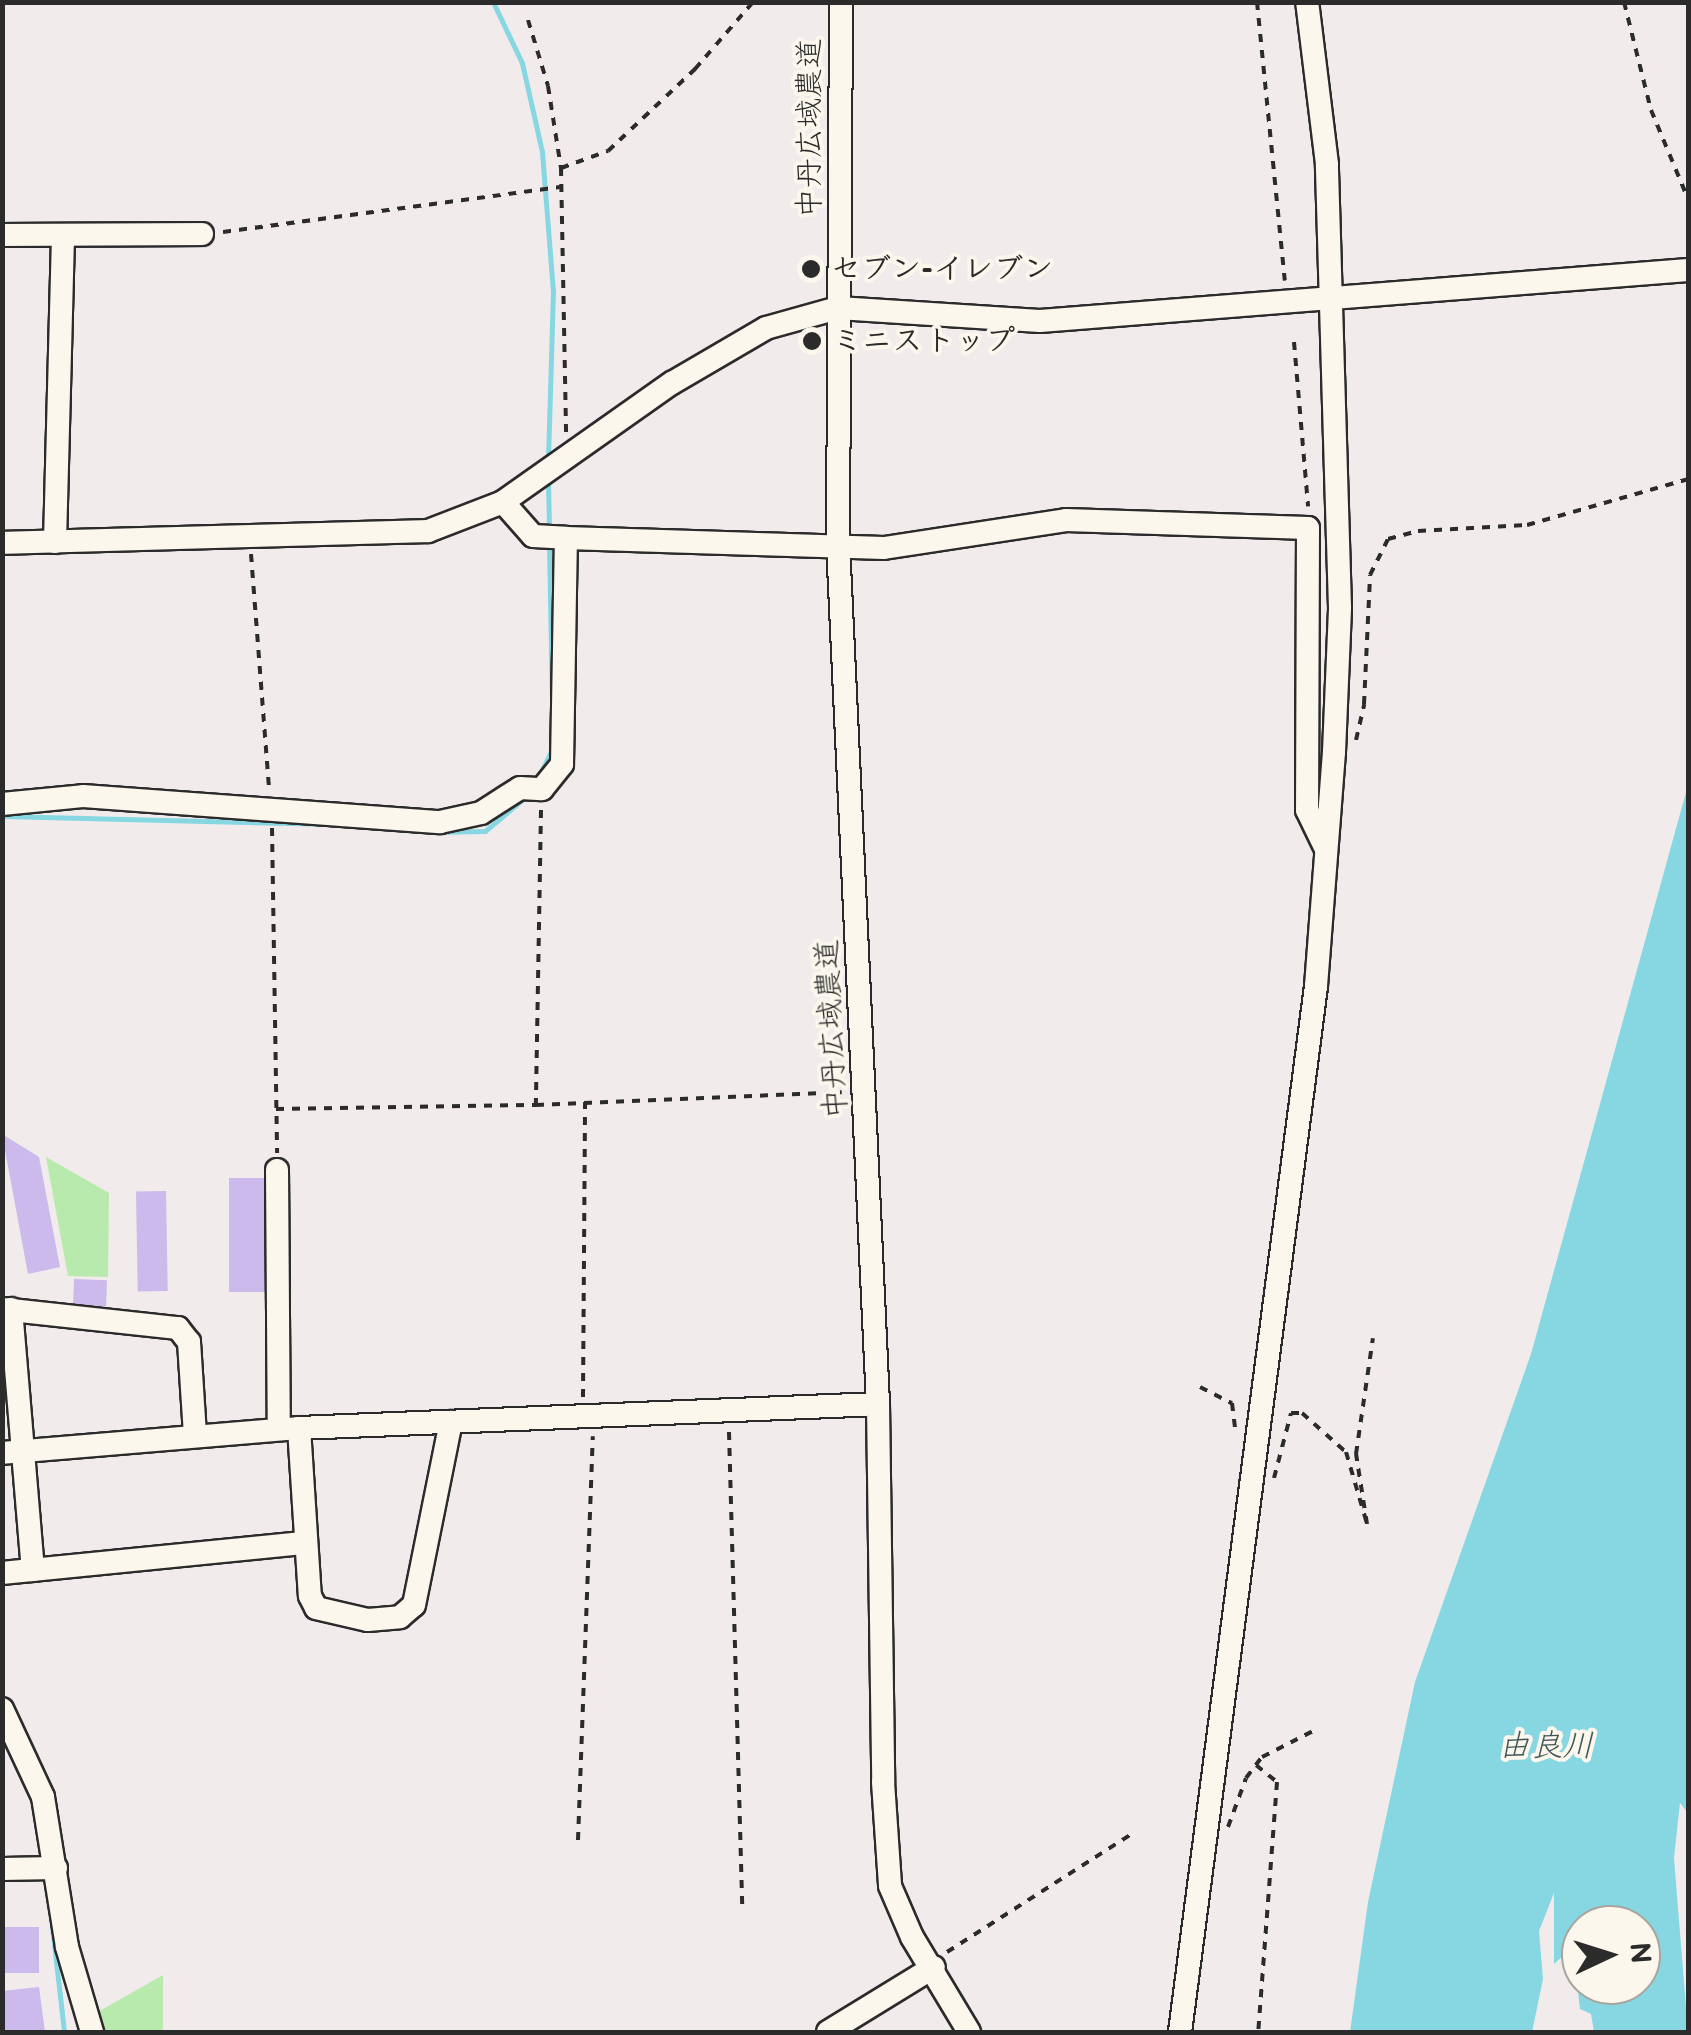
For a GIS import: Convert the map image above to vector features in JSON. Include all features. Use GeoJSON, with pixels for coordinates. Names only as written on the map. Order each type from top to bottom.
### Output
{"type":"FeatureCollection","features":[{"type":"Feature","properties":{"kind":"street","name":"中丹広域農道"},"geometry":{"type":"LineString","coordinates":[[840,2],[838,543],[867,1091],[878,1404],[883,1782],[890,1886],[969,2032]]}},
{"type":"Feature","properties":{"kind":"street"},"geometry":{"type":"LineString","coordinates":[[1180,2032],[1304,1082],[1326,851],[1340,608],[1334,299],[1327,164],[1307,2]]}},
{"type":"Feature","properties":{"kind":"street"},"geometry":{"type":"LineString","coordinates":[[2,235],[64,238],[202,234]]}},
{"type":"Feature","properties":{"kind":"street"},"geometry":{"type":"LineString","coordinates":[[55,542],[64,238]]}},
{"type":"Feature","properties":{"kind":"street"},"geometry":{"type":"LineString","coordinates":[[2,543],[251,539],[428,531],[503,502],[566,456],[766,328],[838,308],[1040,320],[1688,270]]}},
{"type":"Feature","properties":{"kind":"street"},"geometry":{"type":"LineString","coordinates":[[503,502],[533,536],[566,538],[838,543],[884,548],[1066,520],[1308,528],[1307,810],[1326,851]]}},
{"type":"Feature","properties":{"kind":"street"},"geometry":{"type":"LineString","coordinates":[[2,804],[83,796],[440,822],[482,813],[520,788],[542,788],[562,764],[566,538]]}},
{"type":"Feature","properties":{"kind":"street"},"geometry":{"type":"LineString","coordinates":[[277,1170],[289,1429],[316,1608],[368,1620],[410,1612],[451,1422]]}},
{"type":"Feature","properties":{"kind":"street"},"geometry":{"type":"LineString","coordinates":[[33,1570],[12,1451],[6,1309],[178,1328],[189,1342],[196,1434]]}},
{"type":"Feature","properties":{"kind":"street"},"geometry":{"type":"LineString","coordinates":[[12,1451],[196,1434],[728,1407],[878,1404]]}},
{"type":"Feature","properties":{"kind":"street"},"geometry":{"type":"LineString","coordinates":[[2,1573],[305,1543]]}},
{"type":"Feature","properties":{"kind":"street"},"geometry":{"type":"LineString","coordinates":[[2,1709],[43,1797],[66,1947],[92,2032]]}},
{"type":"Feature","properties":{"kind":"street"},"geometry":{"type":"LineString","coordinates":[[2,1869],[56,1868]]}},
{"type":"Feature","properties":{"kind":"street"},"geometry":{"type":"LineString","coordinates":[[836,2031],[934,1967]]}},
{"type":"Feature","properties":{"kind":"path"},"geometry":{"type":"LineString","coordinates":[[561,168],[608,151],[696,69],[752,2]]}},
{"type":"Feature","properties":{"kind":"path"},"geometry":{"type":"LineString","coordinates":[[1258,2],[1287,303]]}},
{"type":"Feature","properties":{"kind":"path"},"geometry":{"type":"LineString","coordinates":[[1624,2],[1651,110],[1688,199]]}},
{"type":"Feature","properties":{"kind":"path"},"geometry":{"type":"LineString","coordinates":[[528,20],[548,86],[561,168],[566,456]]}},
{"type":"Feature","properties":{"kind":"path"},"geometry":{"type":"LineString","coordinates":[[202,234],[560,187]]}},
{"type":"Feature","properties":{"kind":"path"},"geometry":{"type":"LineString","coordinates":[[1294,342],[1308,449],[1308,528]]}},
{"type":"Feature","properties":{"kind":"path"},"geometry":{"type":"LineString","coordinates":[[1356,742],[1364,704],[1370,575],[1388,539],[1418,531],[1527,525],[1688,479]]}},
{"type":"Feature","properties":{"kind":"path"},"geometry":{"type":"LineString","coordinates":[[251,539],[271,809],[277,1170]]}},
{"type":"Feature","properties":{"kind":"path"},"geometry":{"type":"LineString","coordinates":[[536,1104],[542,788]]}},
{"type":"Feature","properties":{"kind":"path"},"geometry":{"type":"LineString","coordinates":[[276,1109],[867,1091]]}},
{"type":"Feature","properties":{"kind":"path"},"geometry":{"type":"LineString","coordinates":[[578,1840],[588,1416],[584,1102]]}},
{"type":"Feature","properties":{"kind":"path"},"geometry":{"type":"LineString","coordinates":[[1273,1482],[1291,1412],[1302,1412],[1346,1452],[1367,1524],[1356,1454],[1373,1338]]}},
{"type":"Feature","properties":{"kind":"path"},"geometry":{"type":"LineString","coordinates":[[1200,1387],[1232,1403],[1234,1451]]}},
{"type":"Feature","properties":{"kind":"path"},"geometry":{"type":"LineString","coordinates":[[728,1407],[742,1906]]}},
{"type":"Feature","properties":{"kind":"path"},"geometry":{"type":"LineString","coordinates":[[1227,1832],[1256,1764],[1313,1731]]}},
{"type":"Feature","properties":{"kind":"path"},"geometry":{"type":"LineString","coordinates":[[1256,1764],[1276,1782],[1258,2032]]}},
{"type":"Feature","properties":{"kind":"path"},"geometry":{"type":"LineString","coordinates":[[934,1967],[1135,1832]]}},
{"type":"Feature","properties":{"kind":"green space"},"geometry":{"type":"Polygon","coordinates":[[[46,1157],[109,1193],[108,1277],[68,1276],[46,1157]]]}},
{"type":"Feature","properties":{"kind":"green space"},"geometry":{"type":"Polygon","coordinates":[[[163,1975],[163,2032],[103,2032],[96,2013],[163,1975]]]}},
{"type":"Feature","properties":{"kind":"water","name":"由良川"},"geometry":{"type":"Polygon","coordinates":[[[1688,785],[1688,1813],[1680,1803],[1674,1858],[1688,2032],[1594,2032],[1591,2014],[1580,2009],[1580,2005],[1661,2005],[1661,1905],[1561,1905],[1561,1958],[1554,1964],[1554,1893],[1539,1931],[1543,1979],[1532,2032],[1350,2032],[1368,1902],[1415,1682],[1531,1354],[1688,785]]]}},
{"type":"Feature","properties":{"kind":"building"},"geometry":{"type":"Polygon","coordinates":[[[2,1134],[39,1157],[60,1267],[28,1274],[2,1134]]]}},
{"type":"Feature","properties":{"kind":"building"},"geometry":{"type":"Polygon","coordinates":[[[229,1178],[266,1178],[266,1292],[229,1292],[229,1178]]]}},
{"type":"Feature","properties":{"kind":"building"},"geometry":{"type":"Polygon","coordinates":[[[166,1191],[168,1291],[138,1292],[136,1192],[166,1191]]]}},
{"type":"Feature","properties":{"kind":"building"},"geometry":{"type":"Polygon","coordinates":[[[74,1279],[107,1280],[106,1306],[73,1305],[74,1279]]]}},
{"type":"Feature","properties":{"kind":"building"},"geometry":{"type":"Polygon","coordinates":[[[2,1927],[39,1927],[39,1973],[2,1973],[2,1927]]]}},
{"type":"Feature","properties":{"kind":"building"},"geometry":{"type":"Polygon","coordinates":[[[39,1987],[45,2032],[4,2032],[2,1991],[39,1987]]]}},
{"type":"Feature","properties":{"kind":"waterway"},"geometry":{"type":"LineString","coordinates":[[493,2],[522,63],[542,152],[553,291],[548,464]]}},
{"type":"Feature","properties":{"kind":"waterway"},"geometry":{"type":"LineString","coordinates":[[548,480],[549,529]]}},
{"type":"Feature","properties":{"kind":"waterway"},"geometry":{"type":"LineString","coordinates":[[549,545],[552,699]]}},
{"type":"Feature","properties":{"kind":"waterway"},"geometry":{"type":"LineString","coordinates":[[537,780],[552,749]]}},
{"type":"Feature","properties":{"kind":"waterway"},"geometry":{"type":"LineString","coordinates":[[430,832],[485,831],[529,794]]}},
{"type":"Feature","properties":{"kind":"waterway"},"geometry":{"type":"LineString","coordinates":[[2,816],[324,824]]}},
{"type":"Feature","properties":{"kind":"waterway"},"geometry":{"type":"LineString","coordinates":[[52,1926],[64,2032]]}},
{"type":"Feature","properties":{"kind":"place","name":"セブン-イレブン"},"geometry":{"type":"Point","coordinates":[811,269]}},
{"type":"Feature","properties":{"kind":"place","name":"ミニストップ"},"geometry":{"type":"Point","coordinates":[812,341]}}]}
